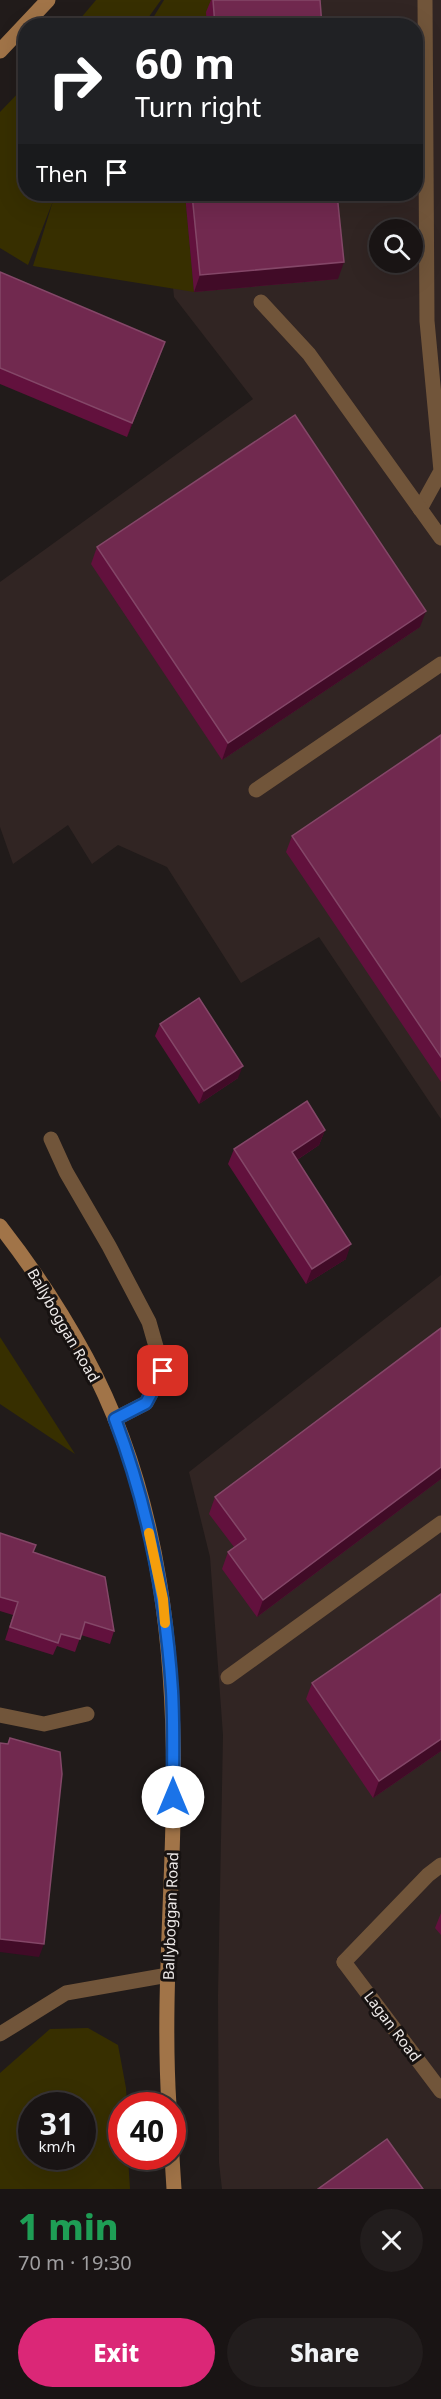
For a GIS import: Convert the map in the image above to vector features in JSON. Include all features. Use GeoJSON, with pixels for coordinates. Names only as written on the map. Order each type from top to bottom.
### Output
{"type":"FeatureCollection","features":[{"type":"Feature","properties":{"kind":"street"},"geometry":{"type":"LineString","coordinates":[[31,18],[48,0]]}},
{"type":"Feature","properties":{"kind":"street"},"geometry":{"type":"LineString","coordinates":[[420,508],[441,471],[427,321],[425,0]]}},
{"type":"Feature","properties":{"kind":"street"},"geometry":{"type":"LineString","coordinates":[[0,51],[18,32]]}},
{"type":"Feature","properties":{"kind":"street"},"geometry":{"type":"LineString","coordinates":[[261,302],[309,354],[441,538]]}},
{"type":"Feature","properties":{"kind":"street"},"geometry":{"type":"LineString","coordinates":[[256,790],[441,664]]}},
{"type":"Feature","properties":{"kind":"street"},"geometry":{"type":"LineString","coordinates":[[51,1139],[66,1172],[149,1322],[163,1371],[146,1403],[115,1419]]}},
{"type":"Feature","properties":{"kind":"street","name":"Ballyboggan Road"},"geometry":{"type":"LineString","coordinates":[[0,1226],[45,1288],[87,1358],[115,1419],[140,1493],[163,1599],[172,1692],[173,1817],[168,1975],[169,2092]]}},
{"type":"Feature","properties":{"kind":"street"},"geometry":{"type":"LineString","coordinates":[[228,1677],[441,1523]]}},
{"type":"Feature","properties":{"kind":"street"},"geometry":{"type":"LineString","coordinates":[[0,1715],[44,1724],[87,1714]]}},
{"type":"Feature","properties":{"kind":"street","name":"Lagan Road"},"geometry":{"type":"LineString","coordinates":[[441,1865],[428,1875],[344,1962],[441,2091]]}},
{"type":"Feature","properties":{"kind":"street"},"geometry":{"type":"LineString","coordinates":[[0,2034],[66,1993],[168,1975]]}},
{"type":"Feature","properties":{"kind":"street"},"geometry":{"type":"LineString","coordinates":[[173,2170],[174,2189]]}},
{"type":"Feature","properties":{"kind":"shaded area"},"geometry":{"type":"Polygon","coordinates":[[[96,0],[161,0],[148,18],[81,18],[96,0]]]}},
{"type":"Feature","properties":{"kind":"shaded area"},"geometry":{"type":"Polygon","coordinates":[[[164,0],[313,0],[207,16],[207,18],[153,18],[164,0]]]}},
{"type":"Feature","properties":{"kind":"shaded area"},"geometry":{"type":"Polygon","coordinates":[[[197,0],[441,0],[441,1119],[319,937],[241,983],[167,867],[118,845],[92,864],[68,825],[13,864],[0,827],[0,582],[253,399],[174,297],[165,201],[423,201],[423,18],[198,18],[197,0]]]}},
{"type":"Feature","properties":{"kind":"shaded area"},"geometry":{"type":"Polygon","coordinates":[[[18,93],[18,201],[53,201],[28,265],[0,248],[0,112],[18,93]]]}},
{"type":"Feature","properties":{"kind":"shaded area"},"geometry":{"type":"Polygon","coordinates":[[[53,201],[186,201],[194,292],[33,266],[53,201]]]}},
{"type":"Feature","properties":{"kind":"shaded area"},"geometry":{"type":"Polygon","coordinates":[[[441,1275],[441,2189],[222,2189],[219,2163],[218,1995],[223,1735],[210,1557],[189,1472],[441,1275]]]}},
{"type":"Feature","properties":{"kind":"shaded area"},"geometry":{"type":"Polygon","coordinates":[[[0,1337],[75,1454],[0,1404],[0,1337]]]}},
{"type":"Feature","properties":{"kind":"shaded area"},"geometry":{"type":"Polygon","coordinates":[[[88,2028],[118,2045],[126,2092],[108,2092],[108,2170],[129,2170],[130,2189],[0,2189],[0,2073],[50,2029],[88,2028]]]}},
{"type":"Feature","properties":{"kind":"building"},"geometry":{"type":"Polygon","coordinates":[[[213,0],[320,0],[321,18],[214,18],[213,0]]]}},
{"type":"Feature","properties":{"kind":"building"},"geometry":{"type":"Polygon","coordinates":[[[193,201],[338,201],[344,262],[200,275],[193,201]]]}},
{"type":"Feature","properties":{"kind":"building"},"geometry":{"type":"Polygon","coordinates":[[[0,272],[165,342],[132,423],[0,368],[0,272]]]}},
{"type":"Feature","properties":{"kind":"building"},"geometry":{"type":"Polygon","coordinates":[[[295,415],[426,611],[228,743],[97,547],[295,415]]]}},
{"type":"Feature","properties":{"kind":"building"},"geometry":{"type":"Polygon","coordinates":[[[441,735],[441,1057],[292,836],[441,735]]]}},
{"type":"Feature","properties":{"kind":"building"},"geometry":{"type":"Polygon","coordinates":[[[199,998],[243,1066],[204,1091],[160,1024],[199,998]]]}},
{"type":"Feature","properties":{"kind":"building"},"geometry":{"type":"Polygon","coordinates":[[[307,1101],[325,1130],[292,1152],[351,1244],[312,1269],[234,1149],[307,1101]]]}},
{"type":"Feature","properties":{"kind":"building"},"geometry":{"type":"Polygon","coordinates":[[[441,1328],[441,1467],[263,1600],[228,1552],[246,1539],[215,1497],[441,1328]]]}},
{"type":"Feature","properties":{"kind":"building"},"geometry":{"type":"Polygon","coordinates":[[[0,1533],[36,1545],[33,1552],[105,1577],[114,1631],[85,1622],[80,1639],[61,1634],[58,1643],[10,1627],[18,1602],[0,1597],[0,1533]]]}},
{"type":"Feature","properties":{"kind":"building"},"geometry":{"type":"Polygon","coordinates":[[[441,1594],[441,1739],[379,1781],[312,1683],[441,1594]]]}},
{"type":"Feature","properties":{"kind":"building"},"geometry":{"type":"Polygon","coordinates":[[[10,1738],[60,1752],[62,1774],[44,1944],[0,1939],[0,1743],[8,1744],[10,1738]]]}},
{"type":"Feature","properties":{"kind":"building"},"geometry":{"type":"Polygon","coordinates":[[[387,2139],[423,2189],[318,2189],[387,2139]]]}},
{"type":"Feature","properties":{"kind":"slow traffic"},"geometry":{"type":"LineString","coordinates":[[149,1533],[163,1599],[165,1623]]}},
{"type":"Feature","properties":{"kind":"route"},"geometry":{"type":"LineString","coordinates":[[163,1371],[146,1403],[115,1419],[140,1493],[163,1599],[172,1692],[173,1797]]}}]}
